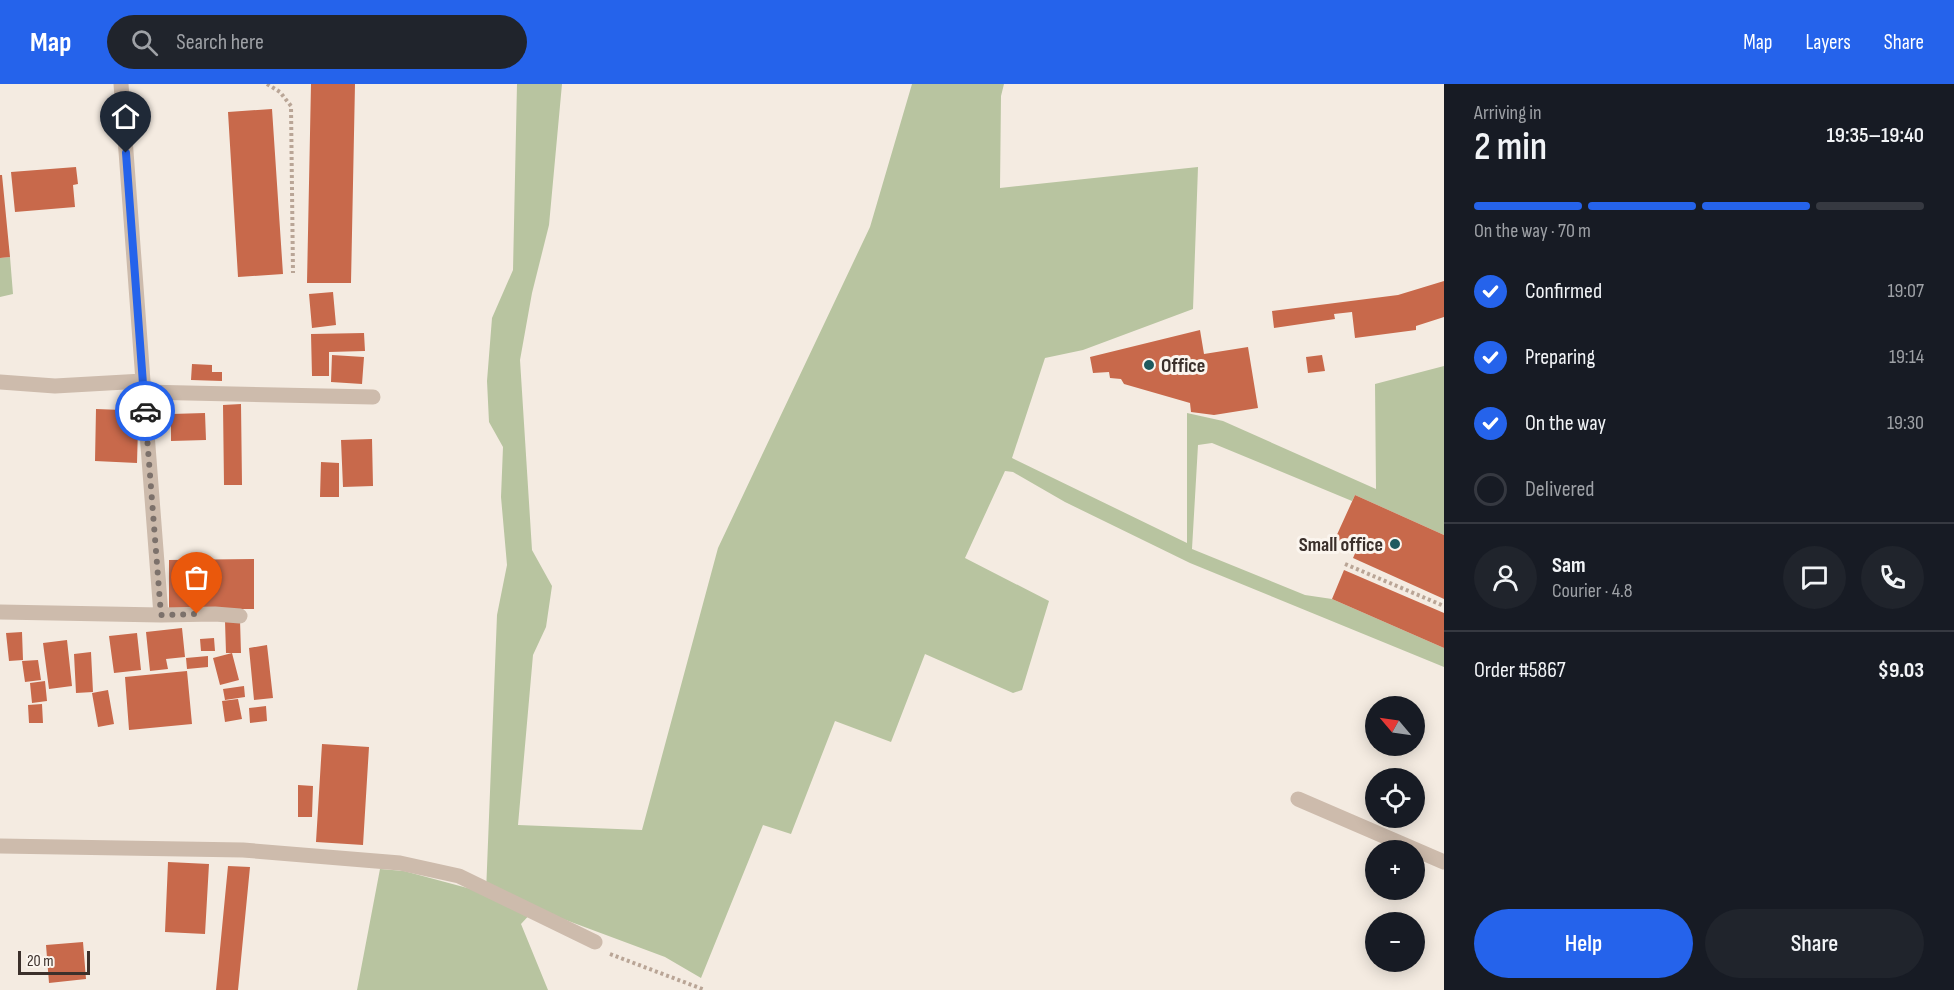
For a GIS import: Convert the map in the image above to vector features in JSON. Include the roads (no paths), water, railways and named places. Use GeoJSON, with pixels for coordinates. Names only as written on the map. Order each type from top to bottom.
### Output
{"type":"FeatureCollection","features":[{"type":"Feature","properties":{"kind":"street"},"geometry":{"type":"LineString","coordinates":[[121,84],[161,615]]}},
{"type":"Feature","properties":{"kind":"street"},"geometry":{"type":"LineString","coordinates":[[0,382],[373,397]]}},
{"type":"Feature","properties":{"kind":"street"},"geometry":{"type":"LineString","coordinates":[[0,612],[240,616]]}},
{"type":"Feature","properties":{"kind":"street"},"geometry":{"type":"LineString","coordinates":[[1298,799],[1444,862]]}},
{"type":"Feature","properties":{"kind":"street"},"geometry":{"type":"LineString","coordinates":[[0,846],[243,850],[400,863],[459,876],[600,947]]}},
{"type":"Feature","properties":{"kind":"place","name":"Office"},"geometry":{"type":"Point","coordinates":[1149,365]}},
{"type":"Feature","properties":{"kind":"place","name":"Small office"},"geometry":{"type":"Point","coordinates":[1395,544]}}]}
